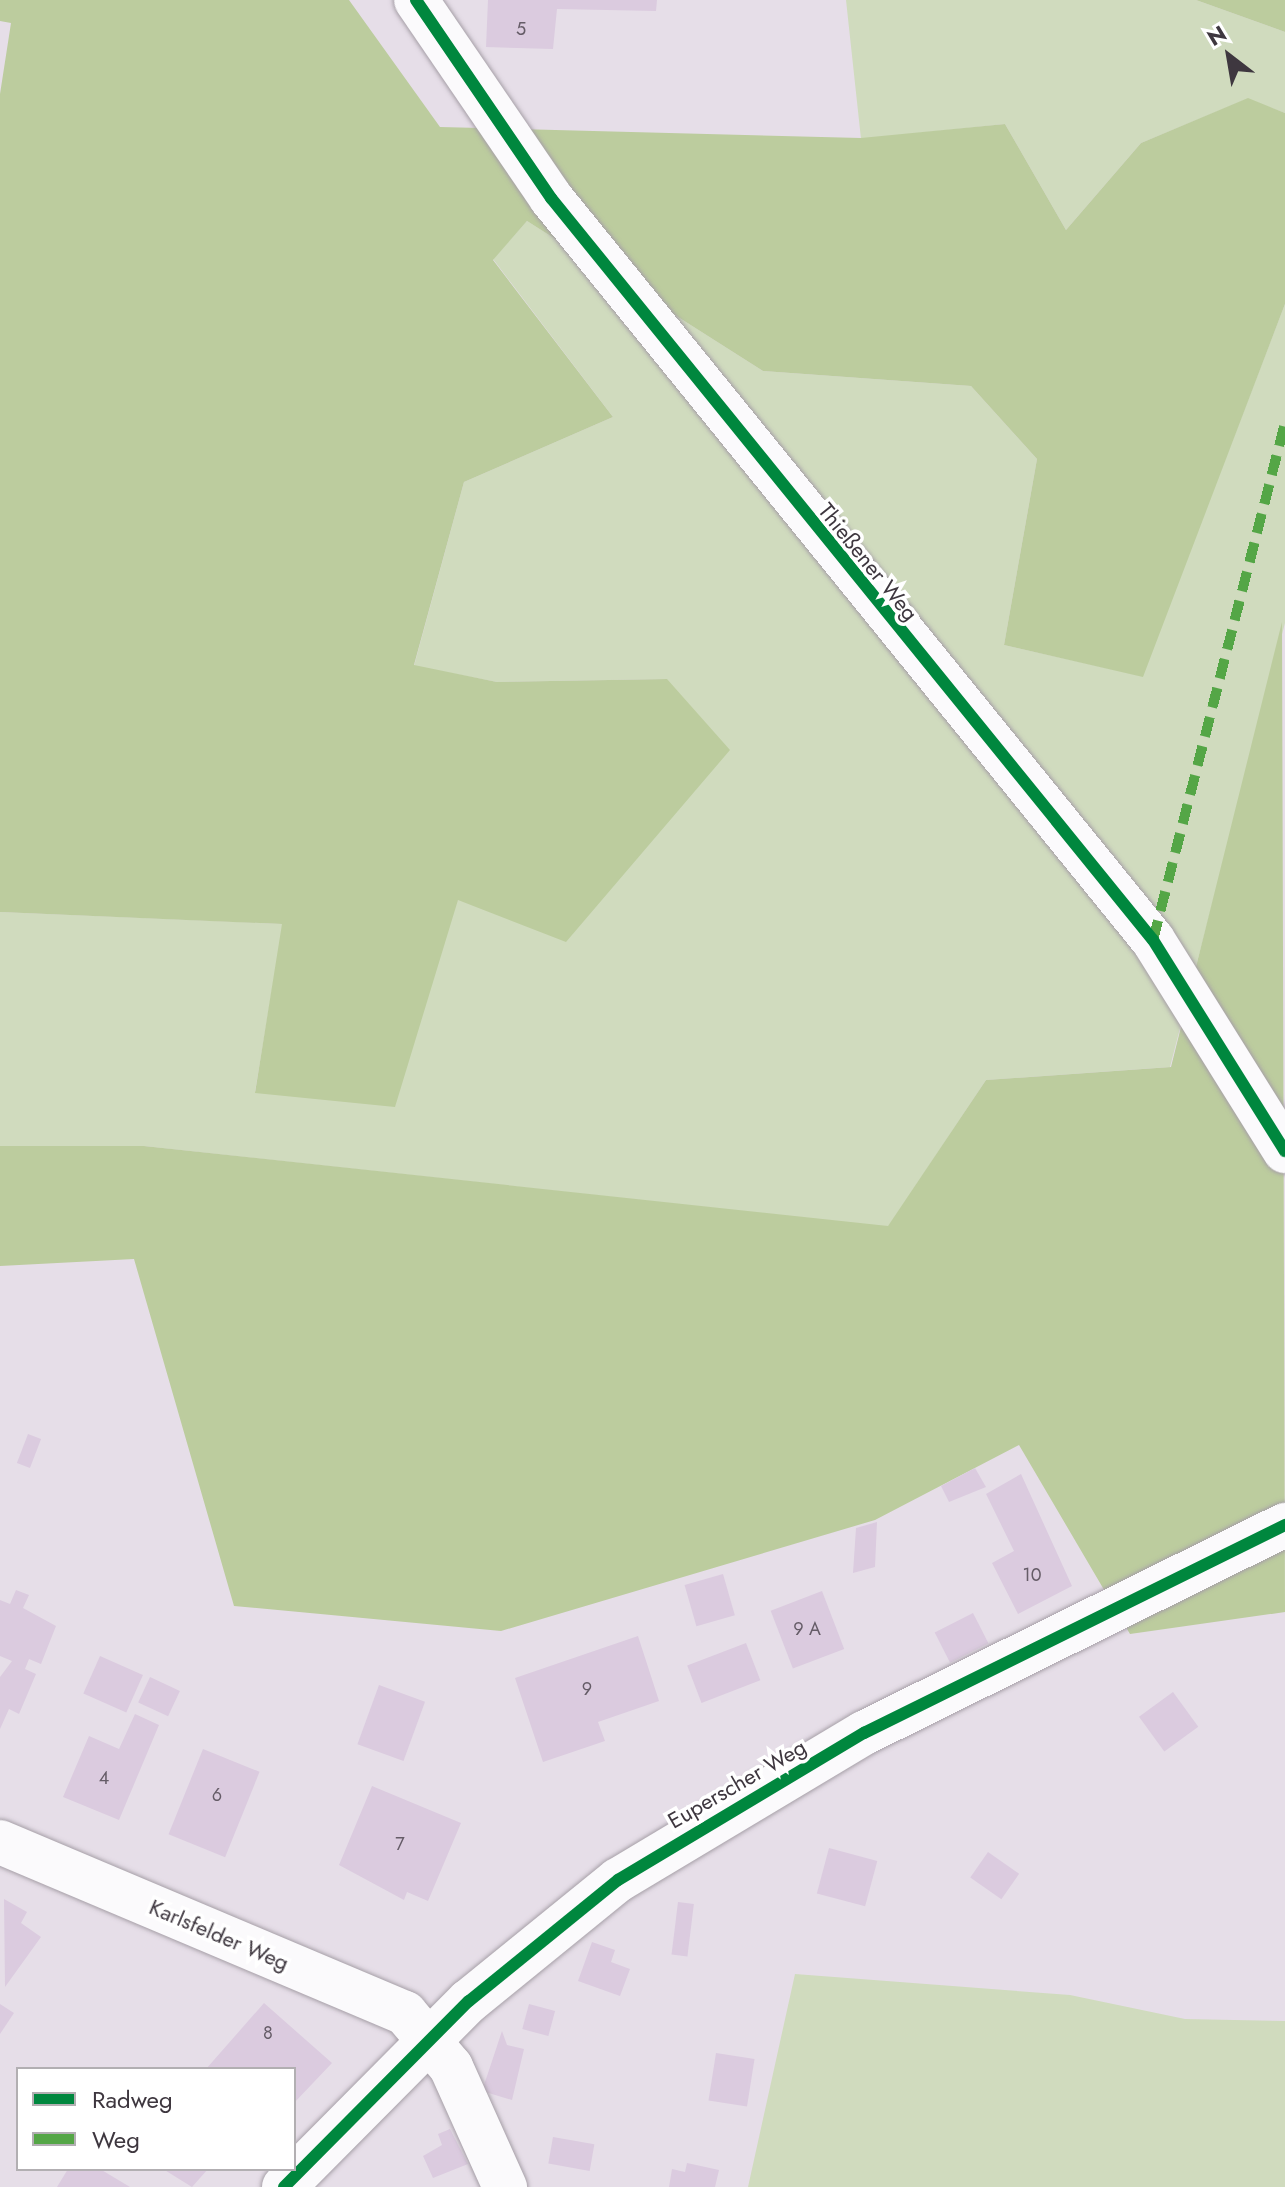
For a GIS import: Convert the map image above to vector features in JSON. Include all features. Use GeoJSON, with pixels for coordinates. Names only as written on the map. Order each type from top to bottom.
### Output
{"type":"FeatureCollection","features":[{"type":"Feature","properties":{"kind":"street","name":"Thießener Weg"},"geometry":{"type":"LineString","coordinates":[[416,0],[551,198],[1153,940],[1285,1151]]}},
{"type":"Feature","properties":{"kind":"street","name":"Euperscher Weg"},"geometry":{"type":"LineString","coordinates":[[284,2187],[432,2036],[555,1926],[695,1830],[864,1733],[1285,1525]]}},
{"type":"Feature","properties":{"kind":"street","name":"Karlsfelder Weg"},"geometry":{"type":"LineString","coordinates":[[0,1842],[405,2013],[432,2036]]}},
{"type":"Feature","properties":{"kind":"street"},"geometry":{"type":"LineString","coordinates":[[432,2036],[505,2187]]}},
{"type":"Feature","properties":{"kind":"green space"},"geometry":{"type":"Polygon","coordinates":[[[0,0],[349,0],[440,127],[861,138],[1005,124],[1066,230],[1141,143],[1248,98],[1285,113],[1285,304],[1143,677],[1004,645],[1037,459],[971,386],[763,371],[527,221],[493,260],[613,417],[464,482],[414,665],[497,682],[667,679],[730,750],[566,942],[458,900],[395,1107],[255,1093],[282,924],[0,912],[0,94],[11,23],[0,21],[0,0]]]}},
{"type":"Feature","properties":{"kind":"green space"},"geometry":{"type":"Polygon","coordinates":[[[846,0],[1196,0],[1285,32],[1285,113],[1247,99],[1141,143],[1066,230],[1005,124],[861,139],[846,0]]]}},
{"type":"Feature","properties":{"kind":"green space"},"geometry":{"type":"Polygon","coordinates":[[[1196,0],[1285,0],[1285,32],[1196,0]]]}},
{"type":"Feature","properties":{"kind":"green space"},"geometry":{"type":"Polygon","coordinates":[[[527,221],[763,371],[971,386],[1037,459],[1004,645],[1142,676],[1285,304],[1285,623],[1170,1067],[986,1080],[888,1227],[144,1146],[0,1146],[0,912],[283,924],[255,1092],[458,900],[667,679],[497,682],[414,666],[464,482],[613,417],[493,259],[527,221]]]}},
{"type":"Feature","properties":{"kind":"green space"},"geometry":{"type":"Polygon","coordinates":[[[1282,622],[1285,1612],[1130,1634],[1019,1445],[875,1520],[501,1631],[234,1606],[134,1259],[0,1266],[0,1146],[144,1146],[888,1226],[986,1080],[1171,1067],[1282,622]]]}},
{"type":"Feature","properties":{"kind":"green space"},"geometry":{"type":"Polygon","coordinates":[[[795,1974],[1070,1995],[1185,2019],[1285,2021],[1285,2187],[748,2187],[795,1974]]]}},
{"type":"Feature","properties":{"kind":"building"},"geometry":{"type":"Polygon","coordinates":[[[488,0],[657,0],[656,11],[557,9],[553,49],[486,47],[488,0]]]}},
{"type":"Feature","properties":{"kind":"building"},"geometry":{"type":"Polygon","coordinates":[[[28,1434],[41,1439],[30,1468],[17,1463],[28,1434]]]}},
{"type":"Feature","properties":{"kind":"building"},"geometry":{"type":"Polygon","coordinates":[[[975,1468],[986,1487],[949,1502],[941,1486],[975,1468]]]}},
{"type":"Feature","properties":{"kind":"building"},"geometry":{"type":"Polygon","coordinates":[[[1021,1474],[1072,1586],[1018,1614],[992,1563],[1014,1551],[986,1494],[1021,1474]]]}},
{"type":"Feature","properties":{"kind":"building"},"geometry":{"type":"Polygon","coordinates":[[[877,1522],[875,1567],[853,1573],[856,1528],[877,1522]]]}},
{"type":"Feature","properties":{"kind":"building"},"geometry":{"type":"Polygon","coordinates":[[[723,1574],[735,1615],[696,1626],[685,1585],[723,1574]]]}},
{"type":"Feature","properties":{"kind":"building"},"geometry":{"type":"Polygon","coordinates":[[[16,1590],[29,1595],[23,1608],[56,1626],[41,1664],[29,1659],[25,1669],[36,1674],[19,1714],[9,1709],[0,1729],[0,1677],[12,1661],[0,1656],[0,1600],[10,1604],[16,1590]]]}},
{"type":"Feature","properties":{"kind":"building"},"geometry":{"type":"Polygon","coordinates":[[[822,1591],[844,1649],[793,1669],[771,1611],[822,1591]]]}},
{"type":"Feature","properties":{"kind":"building"},"geometry":{"type":"Polygon","coordinates":[[[973,1613],[988,1643],[950,1663],[935,1633],[973,1613]]]}},
{"type":"Feature","properties":{"kind":"building"},"geometry":{"type":"Polygon","coordinates":[[[638,1636],[659,1701],[598,1722],[605,1741],[543,1762],[515,1678],[638,1636]]]}},
{"type":"Feature","properties":{"kind":"building"},"geometry":{"type":"Polygon","coordinates":[[[746,1643],[760,1680],[702,1703],[687,1666],[746,1643]]]}},
{"type":"Feature","properties":{"kind":"building"},"geometry":{"type":"Polygon","coordinates":[[[100,1656],[143,1675],[126,1713],[83,1693],[100,1656]]]}},
{"type":"Feature","properties":{"kind":"building"},"geometry":{"type":"Polygon","coordinates":[[[150,1677],[180,1691],[168,1716],[138,1702],[150,1677]]]}},
{"type":"Feature","properties":{"kind":"building"},"geometry":{"type":"Polygon","coordinates":[[[379,1685],[425,1702],[403,1761],[357,1744],[379,1685]]]}},
{"type":"Feature","properties":{"kind":"building"},"geometry":{"type":"Polygon","coordinates":[[[1173,1692],[1198,1727],[1164,1751],[1139,1717],[1173,1692]]]}},
{"type":"Feature","properties":{"kind":"building"},"geometry":{"type":"Polygon","coordinates":[[[135,1714],[159,1725],[119,1820],[63,1797],[89,1736],[119,1749],[135,1714]]]}},
{"type":"Feature","properties":{"kind":"building"},"geometry":{"type":"Polygon","coordinates":[[[203,1749],[260,1772],[225,1857],[169,1834],[203,1749]]]}},
{"type":"Feature","properties":{"kind":"building"},"geometry":{"type":"Polygon","coordinates":[[[372,1786],[461,1823],[428,1901],[407,1892],[404,1900],[339,1865],[372,1786]]]}},
{"type":"Feature","properties":{"kind":"building"},"geometry":{"type":"Polygon","coordinates":[[[829,1848],[877,1861],[865,1906],[817,1893],[829,1848]]]}},
{"type":"Feature","properties":{"kind":"building"},"geometry":{"type":"Polygon","coordinates":[[[988,1852],[1019,1874],[1001,1899],[970,1877],[988,1852]]]}},
{"type":"Feature","properties":{"kind":"building"},"geometry":{"type":"Polygon","coordinates":[[[4,1899],[27,1912],[21,1923],[41,1937],[5,1987],[4,1899]]]}},
{"type":"Feature","properties":{"kind":"building"},"geometry":{"type":"Polygon","coordinates":[[[678,1902],[694,1904],[687,1957],[672,1955],[678,1902]]]}},
{"type":"Feature","properties":{"kind":"building"},"geometry":{"type":"Polygon","coordinates":[[[592,1942],[615,1950],[611,1962],[630,1969],[620,1996],[578,1981],[592,1942]]]}},
{"type":"Feature","properties":{"kind":"building"},"geometry":{"type":"Polygon","coordinates":[[[264,2003],[332,2063],[296,2101],[296,2067],[208,2067],[264,2003]]]}},
{"type":"Feature","properties":{"kind":"building"},"geometry":{"type":"Polygon","coordinates":[[[0,2004],[14,2013],[0,2034],[0,2004]]]}},
{"type":"Feature","properties":{"kind":"building"},"geometry":{"type":"Polygon","coordinates":[[[529,2004],[555,2011],[548,2036],[522,2029],[529,2004]]]}},
{"type":"Feature","properties":{"kind":"building"},"geometry":{"type":"Polygon","coordinates":[[[502,2031],[507,2045],[524,2049],[512,2100],[482,2091],[502,2031]]]}},
{"type":"Feature","properties":{"kind":"building"},"geometry":{"type":"Polygon","coordinates":[[[716,2053],[755,2059],[747,2107],[708,2100],[716,2053]]]}},
{"type":"Feature","properties":{"kind":"building"},"geometry":{"type":"Polygon","coordinates":[[[450,2129],[468,2164],[433,2178],[423,2156],[442,2145],[438,2134],[450,2129]]]}},
{"type":"Feature","properties":{"kind":"building"},"geometry":{"type":"Polygon","coordinates":[[[553,2137],[594,2144],[590,2171],[548,2164],[553,2137]]]}},
{"type":"Feature","properties":{"kind":"building"},"geometry":{"type":"Polygon","coordinates":[[[687,2163],[719,2170],[715,2187],[669,2187],[672,2169],[685,2172],[687,2163]]]}},
{"type":"Feature","properties":{"kind":"building"},"geometry":{"type":"Polygon","coordinates":[[[67,2171],[103,2171],[130,2187],[57,2187],[67,2171]]]}},
{"type":"Feature","properties":{"kind":"building"},"geometry":{"type":"Polygon","coordinates":[[[166,2171],[206,2171],[192,2187],[166,2171]]]}},
{"type":"Feature","properties":{"kind":"marked path"},"geometry":{"type":"LineString","coordinates":[[1153,940],[1285,423]]}},
{"type":"Feature","properties":{"kind":"cycle path"},"geometry":{"type":"LineString","coordinates":[[416,0],[551,198],[1153,940],[1285,1151]]}},
{"type":"Feature","properties":{"kind":"cycle path"},"geometry":{"type":"LineString","coordinates":[[284,2187],[469,2001],[618,1880],[864,1733],[1285,1525]]}}]}
